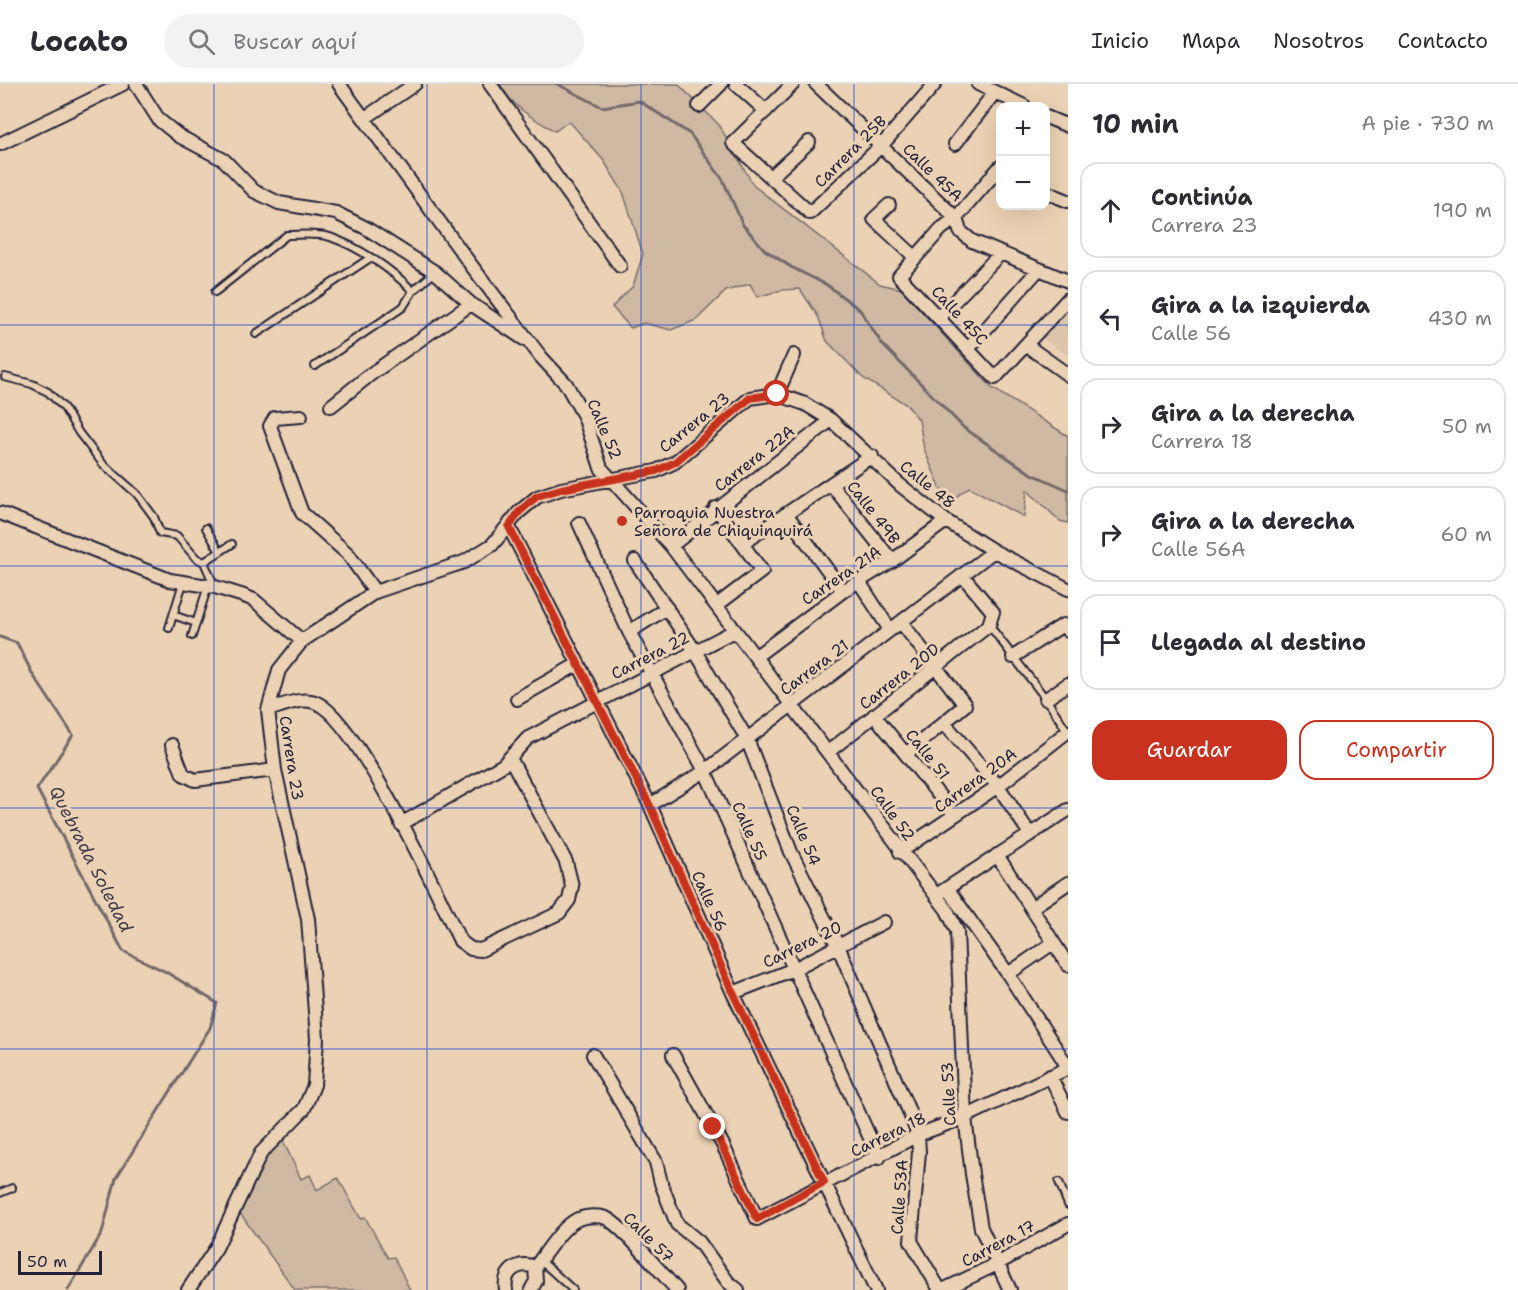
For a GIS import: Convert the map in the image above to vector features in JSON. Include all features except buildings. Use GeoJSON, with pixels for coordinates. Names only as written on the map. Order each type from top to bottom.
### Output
{"type":"FeatureCollection","features":[{"type":"Feature","properties":{"kind":"street"},"geometry":{"type":"LineString","coordinates":[[0,144],[123,84]]}},
{"type":"Feature","properties":{"kind":"street"},"geometry":{"type":"LineString","coordinates":[[136,84],[159,120],[179,135],[224,160],[254,191],[279,203],[336,213],[366,228],[435,272],[471,304],[530,343]]}},
{"type":"Feature","properties":{"kind":"street","name":"Calle 52"},"geometry":{"type":"LineString","coordinates":[[339,84],[530,343],[566,384],[584,416],[601,468],[671,546],[935,896]]}},
{"type":"Feature","properties":{"kind":"street"},"geometry":{"type":"LineString","coordinates":[[365,118],[415,84]]}},
{"type":"Feature","properties":{"kind":"street"},"geometry":{"type":"LineString","coordinates":[[490,84],[620,266]]}},
{"type":"Feature","properties":{"kind":"street"},"geometry":{"type":"LineString","coordinates":[[699,106],[721,84]]}},
{"type":"Feature","properties":{"kind":"street"},"geometry":{"type":"LineString","coordinates":[[736,84],[766,111]]}},
{"type":"Feature","properties":{"kind":"street"},"geometry":{"type":"LineString","coordinates":[[793,84],[734,143],[771,177],[809,141]]}},
{"type":"Feature","properties":{"kind":"street","name":"Calle 45A"},"geometry":{"type":"LineString","coordinates":[[816,84],[956,218],[960,231],[972,241],[1068,281]]}},
{"type":"Feature","properties":{"kind":"street","name":"Carrera 25B"},"geometry":{"type":"LineString","coordinates":[[771,177],[810,213],[882,145],[935,84]]}},
{"type":"Feature","properties":{"kind":"street"},"geometry":{"type":"LineString","coordinates":[[978,84],[1016,102]]}},
{"type":"Feature","properties":{"kind":"street"},"geometry":{"type":"LineString","coordinates":[[955,144],[995,92]]}},
{"type":"Feature","properties":{"kind":"street"},"geometry":{"type":"LineString","coordinates":[[1050,119],[1068,126]]}},
{"type":"Feature","properties":{"kind":"street"},"geometry":{"type":"LineString","coordinates":[[889,205],[874,219],[915,257],[956,218],[996,173]]}},
{"type":"Feature","properties":{"kind":"street"},"geometry":{"type":"LineString","coordinates":[[1050,194],[1068,201]]}},
{"type":"Feature","properties":{"kind":"street"},"geometry":{"type":"LineString","coordinates":[[940,316],[1000,254]]}},
{"type":"Feature","properties":{"kind":"street","name":"Calle 45C"},"geometry":{"type":"LineString","coordinates":[[915,257],[899,276],[940,316],[995,378],[1026,345]]}},
{"type":"Feature","properties":{"kind":"street"},"geometry":{"type":"LineString","coordinates":[[968,349],[1039,269]]}},
{"type":"Feature","properties":{"kind":"street"},"geometry":{"type":"LineString","coordinates":[[1068,299],[1026,345],[1068,375]]}},
{"type":"Feature","properties":{"kind":"street"},"geometry":{"type":"LineString","coordinates":[[331,406],[370,374],[471,304]]}},
{"type":"Feature","properties":{"kind":"street"},"geometry":{"type":"LineString","coordinates":[[777,394],[794,355]]}},
{"type":"Feature","properties":{"kind":"street","name":"Carrera 23"},"geometry":{"type":"LineString","coordinates":[[188,1290],[216,1248],[261,1153],[304,1109],[311,1098],[316,1078],[317,1039],[308,919],[275,770],[268,710],[279,670],[302,641],[375,592],[464,562],[492,545],[519,512],[537,496],[561,489],[656,471],[675,462],[750,398],[777,394]]}},
{"type":"Feature","properties":{"kind":"street","name":"Calle 48"},"geometry":{"type":"LineString","coordinates":[[777,394],[805,404],[831,420],[872,456],[900,485],[946,520],[994,551],[1068,588]]}},
{"type":"Feature","properties":{"kind":"street"},"geometry":{"type":"LineString","coordinates":[[301,416],[275,418],[270,426],[302,513],[348,554],[375,592]]}},
{"type":"Feature","properties":{"kind":"street","name":"Carrera 22A"},"geometry":{"type":"LineString","coordinates":[[671,546],[716,508],[831,420]]}},
{"type":"Feature","properties":{"kind":"street"},"geometry":{"type":"LineString","coordinates":[[743,543],[872,456]]}},
{"type":"Feature","properties":{"kind":"street","name":"Calle 49B"},"geometry":{"type":"LineString","coordinates":[[831,484],[892,561]]}},
{"type":"Feature","properties":{"kind":"street"},"geometry":{"type":"LineString","coordinates":[[716,508],[762,571],[717,605]]}},
{"type":"Feature","properties":{"kind":"street"},"geometry":{"type":"LineString","coordinates":[[0,513],[183,583],[212,587],[254,600],[302,641]]}},
{"type":"Feature","properties":{"kind":"street"},"geometry":{"type":"LineString","coordinates":[[787,515],[843,591]]}},
{"type":"Feature","properties":{"kind":"street","name":"Carrera 21A"},"geometry":{"type":"LineString","coordinates":[[755,657],[843,591],[860,583],[892,561],[946,520]]}},
{"type":"Feature","properties":{"kind":"street","name":"Calle 55"},"geometry":{"type":"LineString","coordinates":[[579,524],[629,632],[705,771],[879,1158]]}},
{"type":"Feature","properties":{"kind":"street","name":"Calle 56"},"geometry":{"type":"LineString","coordinates":[[509,527],[650,806],[733,993],[876,1290]]}},
{"type":"Feature","properties":{"kind":"street","name":"Carrera 21"},"geometry":{"type":"LineString","coordinates":[[650,806],[705,771],[994,551]]}},
{"type":"Feature","properties":{"kind":"street","name":"Calle 54"},"geometry":{"type":"LineString","coordinates":[[635,561],[695,651],[747,738],[791,852],[838,946],[918,1135]]}},
{"type":"Feature","properties":{"kind":"street"},"geometry":{"type":"LineString","coordinates":[[962,575],[993,612],[989,626]]}},
{"type":"Feature","properties":{"kind":"street"},"geometry":{"type":"LineString","coordinates":[[860,583],[890,630]]}},
{"type":"Feature","properties":{"kind":"street"},"geometry":{"type":"LineString","coordinates":[[629,632],[667,609]]}},
{"type":"Feature","properties":{"kind":"street"},"geometry":{"type":"LineString","coordinates":[[901,622],[965,705],[945,724],[907,753]]}},
{"type":"Feature","properties":{"kind":"street","name":"Carrera 20D"},"geometry":{"type":"LineString","coordinates":[[828,752],[989,626]]}},
{"type":"Feature","properties":{"kind":"street"},"geometry":{"type":"LineString","coordinates":[[1013,657],[1065,628]]}},
{"type":"Feature","properties":{"kind":"street","name":"Carrera 22"},"geometry":{"type":"LineString","coordinates":[[401,824],[503,765],[528,738],[734,631]]}},
{"type":"Feature","properties":{"kind":"street"},"geometry":{"type":"LineString","coordinates":[[517,699],[578,664]]}},
{"type":"Feature","properties":{"kind":"street"},"geometry":{"type":"LineString","coordinates":[[1046,699],[1068,684]]}},
{"type":"Feature","properties":{"kind":"street"},"geometry":{"type":"LineString","coordinates":[[268,710],[288,703],[315,702],[333,714],[370,769],[422,859],[460,941],[471,949],[481,950],[559,913],[569,900],[572,886],[566,862],[510,758]]}},
{"type":"Feature","properties":{"kind":"street","name":"Calle 51"},"geometry":{"type":"LineString","coordinates":[[874,715],[955,815]]}},
{"type":"Feature","properties":{"kind":"street"},"geometry":{"type":"LineString","coordinates":[[945,724],[998,786],[1030,834]]}},
{"type":"Feature","properties":{"kind":"street","name":"Carrera 20A"},"geometry":{"type":"LineString","coordinates":[[900,852],[998,786],[1068,732]]}},
{"type":"Feature","properties":{"kind":"street"},"geometry":{"type":"LineString","coordinates":[[172,745],[183,774],[195,780],[275,770]]}},
{"type":"Feature","properties":{"kind":"street"},"geometry":{"type":"LineString","coordinates":[[935,896],[1068,810]]}},
{"type":"Feature","properties":{"kind":"street"},"geometry":{"type":"LineString","coordinates":[[997,855],[1066,960]]}},
{"type":"Feature","properties":{"kind":"street"},"geometry":{"type":"LineString","coordinates":[[1031,908],[1068,883]]}},
{"type":"Feature","properties":{"kind":"street"},"geometry":{"type":"LineString","coordinates":[[947,888],[1008,974],[1068,1067]]}},
{"type":"Feature","properties":{"kind":"street","name":"Calle 53"},"geometry":{"type":"LineString","coordinates":[[935,896],[947,910],[957,931],[965,1117],[981,1228],[1010,1290]]}},
{"type":"Feature","properties":{"kind":"street","name":"Carrera 20"},"geometry":{"type":"LineString","coordinates":[[733,993],[794,969],[884,922]]}},
{"type":"Feature","properties":{"kind":"street"},"geometry":{"type":"LineString","coordinates":[[1008,974],[1053,943]]}},
{"type":"Feature","properties":{"kind":"street"},"geometry":{"type":"LineString","coordinates":[[593,1055],[656,1162],[661,1183],[677,1224],[699,1242],[728,1282],[738,1290]]}},
{"type":"Feature","properties":{"kind":"street","name":"Carrera 18"},"geometry":{"type":"LineString","coordinates":[[673,1055],[723,1145],[757,1219],[824,1182],[879,1158],[918,1135],[965,1117],[1068,1067]]}},
{"type":"Feature","properties":{"kind":"street"},"geometry":{"type":"LineString","coordinates":[[1050,1076],[1068,1112]]}},
{"type":"Feature","properties":{"kind":"street","name":"Calle 53A"},"geometry":{"type":"LineString","coordinates":[[918,1135],[919,1152],[910,1241],[941,1290]]}},
{"type":"Feature","properties":{"kind":"street","name":"Calle 57"},"geometry":{"type":"LineString","coordinates":[[538,1263],[569,1225],[580,1218],[592,1216],[605,1218],[617,1227],[677,1290]]}},
{"type":"Feature","properties":{"kind":"street","name":"Carrera 17"},"geometry":{"type":"LineString","coordinates":[[941,1290],[997,1264],[1068,1224]]}},
{"type":"Feature","properties":{"kind":"street"},"geometry":{"type":"LineString","coordinates":[[506,1290],[507,1275],[512,1269],[538,1263],[536,1281],[531,1290]]}},
{"type":"Feature","properties":{"kind":"lane"},"geometry":{"type":"LineString","coordinates":[[215,292],[287,235],[328,236],[370,258],[400,278],[413,291]]}},
{"type":"Feature","properties":{"kind":"lane"},"geometry":{"type":"LineString","coordinates":[[256,334],[370,258]]}},
{"type":"Feature","properties":{"kind":"lane"},"geometry":{"type":"LineString","coordinates":[[315,366],[403,307],[413,291],[435,272]]}},
{"type":"Feature","properties":{"kind":"lane"},"geometry":{"type":"LineString","coordinates":[[5,377],[32,384],[48,392],[64,408],[103,464],[137,494],[154,517],[160,533],[177,536],[196,558],[204,562],[212,587],[192,636]]}},
{"type":"Feature","properties":{"kind":"lane"},"geometry":{"type":"LineString","coordinates":[[206,528],[220,552]]}},
{"type":"Feature","properties":{"kind":"lane"},"geometry":{"type":"LineString","coordinates":[[204,562],[232,544]]}},
{"type":"Feature","properties":{"kind":"lane"},"geometry":{"type":"LineString","coordinates":[[169,628],[183,583]]}},
{"type":"Feature","properties":{"kind":"lane"},"geometry":{"type":"LineString","coordinates":[[173,615],[196,623]]}},
{"type":"Feature","properties":{"kind":"lane"},"geometry":{"type":"LineString","coordinates":[[989,626],[1046,699],[1068,732]]}},
{"type":"Feature","properties":{"kind":"lane"},"geometry":{"type":"LineString","coordinates":[[1059,1182],[1068,1205]]}},
{"type":"Feature","properties":{"kind":"lane"},"geometry":{"type":"LineString","coordinates":[[0,1193],[12,1188]]}},
{"type":"Feature","properties":{"kind":"lane"},"geometry":{"type":"LineString","coordinates":[[538,1263],[573,1290]]}},
{"type":"Feature","properties":{"kind":"shaded area"},"geometry":{"type":"Polygon","coordinates":[[[500,84],[678,84],[719,125],[754,186],[880,284],[901,289],[992,388],[1068,436],[1068,523],[1060,521],[1027,490],[1024,517],[969,487],[947,504],[924,449],[919,420],[907,405],[863,378],[827,341],[818,316],[800,289],[782,290],[757,297],[750,284],[726,291],[696,320],[671,330],[644,323],[631,328],[612,307],[633,286],[643,254],[623,192],[604,161],[569,121],[555,131],[517,106],[500,84]]]}},
{"type":"Feature","properties":{"kind":"shaded area"},"geometry":{"type":"Polygon","coordinates":[[[1068,299],[1068,356],[1036,334],[1068,299]]]}},
{"type":"Feature","properties":{"kind":"shaded area"},"geometry":{"type":"Polygon","coordinates":[[[279,1132],[301,1179],[310,1175],[317,1190],[338,1178],[361,1219],[365,1217],[388,1258],[394,1257],[410,1290],[295,1290],[234,1205],[279,1132]]]}},
{"type":"Feature","properties":{"kind":"waterway"},"geometry":{"type":"LineString","coordinates":[[557,84],[602,107],[639,101],[690,134],[723,180],[743,225],[765,250],[791,267],[827,285],[860,310],[882,344],[964,428],[1030,473],[1068,490]]}},
{"type":"Feature","properties":{"kind":"waterway","name":"Quebrada Soledad"},"geometry":{"type":"LineString","coordinates":[[0,637],[17,643],[33,675],[73,735],[37,789],[123,951],[166,972],[217,1003],[210,1028],[116,1178],[102,1233],[68,1290]]}},
{"type":"Feature","properties":{"kind":"place","name":"Parroquia Nuestra Señora de Chiquinquirá"},"geometry":{"type":"Point","coordinates":[622,521]}},
{"type":"Feature","properties":{"kind":"route"},"geometry":{"type":"LineString","coordinates":[[713,1127],[757,1219],[824,1182],[733,993],[650,806],[509,527],[519,512],[537,496],[561,489],[656,471],[675,462],[750,398],[777,394]]}}]}
